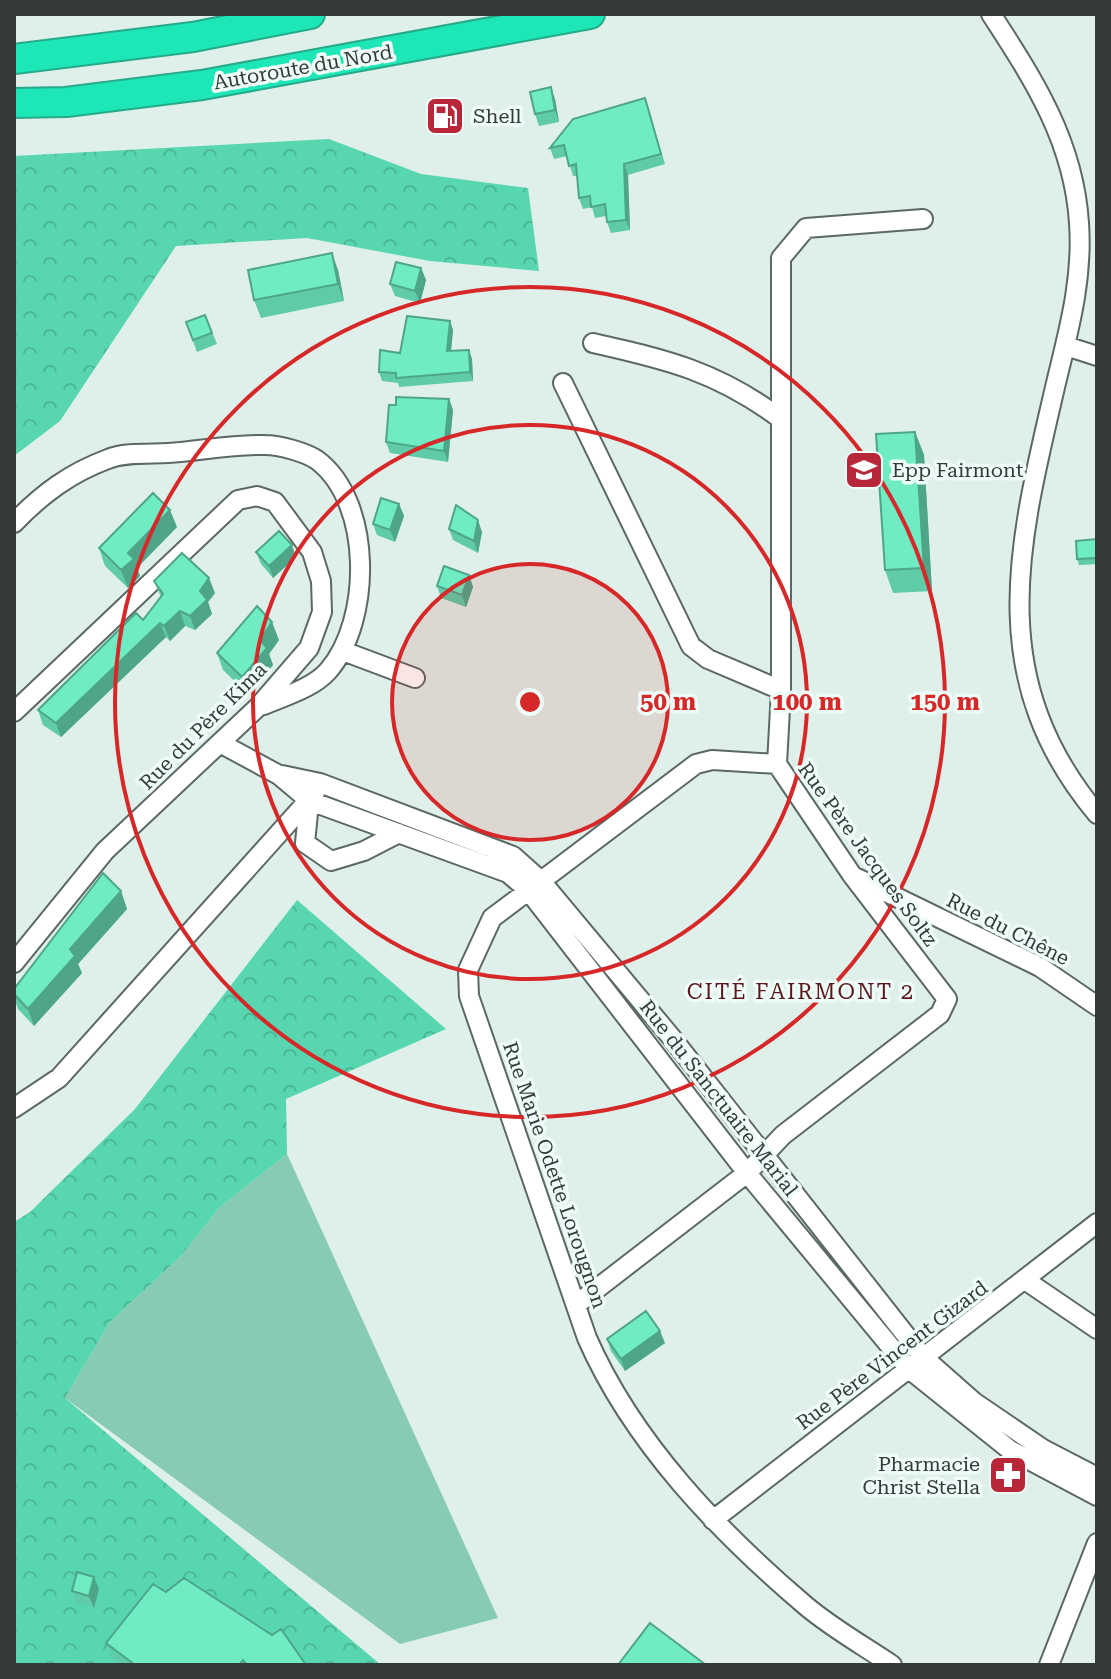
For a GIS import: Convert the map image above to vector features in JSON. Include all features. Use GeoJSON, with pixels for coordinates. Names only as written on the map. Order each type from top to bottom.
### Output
{"type":"FeatureCollection","features":[{"type":"Feature","properties":{"kind":"highway"},"geometry":{"type":"LineString","coordinates":[[14,59],[193,37],[310,14]]}},
{"type":"Feature","properties":{"kind":"highway","name":"Autoroute du Nord"},"geometry":{"type":"LineString","coordinates":[[14,103],[66,102],[202,85],[590,14]]}},
{"type":"Feature","properties":{"kind":"highway"},"geometry":{"type":"LineString","coordinates":[[14,114],[66,102]]}},
{"type":"Feature","properties":{"kind":"street"},"geometry":{"type":"LineString","coordinates":[[991,14],[1039,90],[1063,139],[1088,248],[1025,523],[1019,610],[1021,658],[1048,738],[1064,770],[1097,814]]}},
{"type":"Feature","properties":{"kind":"street","name":"Rue Père Jacques Soltz"},"geometry":{"type":"LineString","coordinates":[[577,1304],[747,1173],[783,1135],[940,1014],[947,999],[852,875],[777,764],[781,690],[782,253],[806,228],[923,219]]}},
{"type":"Feature","properties":{"kind":"street"},"geometry":{"type":"LineString","coordinates":[[593,343],[706,373],[747,394],[781,419]]}},
{"type":"Feature","properties":{"kind":"street"},"geometry":{"type":"LineString","coordinates":[[1066,346],[1097,356]]}},
{"type":"Feature","properties":{"kind":"street"},"geometry":{"type":"LineString","coordinates":[[563,383],[691,646],[708,659],[781,690]]}},
{"type":"Feature","properties":{"kind":"street"},"geometry":{"type":"LineString","coordinates":[[14,523],[40,496],[72,475],[112,457],[267,445],[315,459],[339,483],[356,527],[361,598],[343,651],[327,673],[308,686],[258,707]]}},
{"type":"Feature","properties":{"kind":"street","name":"Rue du Père Kima"},"geometry":{"type":"LineString","coordinates":[[14,712],[238,500],[257,496],[275,502],[312,552],[321,581],[322,612],[309,648],[258,707],[105,851],[14,963]]}},
{"type":"Feature","properties":{"kind":"street"},"geometry":{"type":"LineString","coordinates":[[343,651],[415,678]]}},
{"type":"Feature","properties":{"kind":"street","name":"Rue du Sanctuaire Marial"},"geometry":{"type":"LineString","coordinates":[[220,743],[279,775],[310,801],[508,873],[534,886],[672,1038],[916,1363],[1020,1434],[1097,1477]]}},
{"type":"Feature","properties":{"kind":"street","name":"Rue Marie Odette Lorougnon"},"geometry":{"type":"LineString","coordinates":[[777,764],[712,760],[696,764],[534,886],[492,918],[468,970],[469,996],[603,1374],[650,1444],[713,1520],[808,1607],[892,1665]]}},
{"type":"Feature","properties":{"kind":"street","name":"Rue du Sanctuaire Marial"},"geometry":{"type":"LineString","coordinates":[[279,775],[320,783],[513,856],[653,1050],[747,1173],[916,1363],[1010,1450],[1097,1496]]}},
{"type":"Feature","properties":{"kind":"street"},"geometry":{"type":"LineString","coordinates":[[320,783],[310,801],[304,822],[305,843],[331,861],[364,851],[399,833]]}},
{"type":"Feature","properties":{"kind":"street"},"geometry":{"type":"LineString","coordinates":[[14,1108],[59,1078],[310,801]]}},
{"type":"Feature","properties":{"kind":"street","name":"Rue du Chêne"},"geometry":{"type":"LineString","coordinates":[[852,875],[1040,967],[1097,1006]]}},
{"type":"Feature","properties":{"kind":"street"},"geometry":{"type":"LineString","coordinates":[[653,1050],[672,1038]]}},
{"type":"Feature","properties":{"kind":"street","name":"Rue Père Vincent Gizard"},"geometry":{"type":"LineString","coordinates":[[713,1520],[1097,1223]]}},
{"type":"Feature","properties":{"kind":"street"},"geometry":{"type":"LineString","coordinates":[[1025,1280],[1097,1329]]}},
{"type":"Feature","properties":{"kind":"street"},"geometry":{"type":"LineString","coordinates":[[1049,1665],[1097,1543]]}},
{"type":"Feature","properties":{"kind":"green space"},"geometry":{"type":"Polygon","coordinates":[[[329,139],[421,174],[528,188],[539,271],[430,261],[307,238],[176,246],[60,421],[14,456],[14,156],[329,139]]]}},
{"type":"Feature","properties":{"kind":"green space"},"geometry":{"type":"Polygon","coordinates":[[[297,900],[446,1029],[286,1099],[287,1154],[220,1207],[181,1256],[110,1322],[65,1398],[381,1665],[14,1665],[14,1222],[30,1212],[135,1109],[297,900]]]}},
{"type":"Feature","properties":{"kind":"green space"},"geometry":{"type":"Polygon","coordinates":[[[287,1154],[498,1618],[400,1644],[65,1398],[110,1322],[181,1256],[220,1207],[287,1154]]]}},
{"type":"Feature","properties":{"kind":"building"},"geometry":{"type":"Polygon","coordinates":[[[551,87],[555,110],[535,114],[530,92],[551,87]]]}},
{"type":"Feature","properties":{"kind":"building"},"geometry":{"type":"Polygon","coordinates":[[[645,98],[661,154],[624,164],[626,220],[607,222],[605,204],[591,207],[590,196],[579,198],[576,164],[569,166],[564,145],[550,148],[573,119],[645,98]]]}},
{"type":"Feature","properties":{"kind":"building"},"geometry":{"type":"Polygon","coordinates":[[[332,253],[338,284],[254,300],[248,270],[332,253]]]}},
{"type":"Feature","properties":{"kind":"building"},"geometry":{"type":"Polygon","coordinates":[[[396,262],[421,268],[415,291],[390,284],[396,262]]]}},
{"type":"Feature","properties":{"kind":"building"},"geometry":{"type":"Polygon","coordinates":[[[205,315],[212,333],[193,340],[186,322],[205,315]]]}},
{"type":"Feature","properties":{"kind":"building"},"geometry":{"type":"Polygon","coordinates":[[[407,316],[450,321],[447,351],[469,350],[470,372],[396,378],[396,373],[379,372],[380,350],[400,353],[407,316]]]}},
{"type":"Feature","properties":{"kind":"building"},"geometry":{"type":"Polygon","coordinates":[[[396,397],[449,399],[444,451],[386,442],[389,405],[396,405],[396,397]]]}},
{"type":"Feature","properties":{"kind":"building"},"geometry":{"type":"Polygon","coordinates":[[[915,432],[924,568],[885,570],[876,434],[915,432]]]}},
{"type":"Feature","properties":{"kind":"building"},"geometry":{"type":"Polygon","coordinates":[[[153,493],[170,510],[128,553],[134,559],[121,570],[99,548],[153,493]]]}},
{"type":"Feature","properties":{"kind":"building"},"geometry":{"type":"Polygon","coordinates":[[[381,498],[399,504],[390,530],[373,524],[381,498]]]}},
{"type":"Feature","properties":{"kind":"building"},"geometry":{"type":"Polygon","coordinates":[[[456,505],[478,520],[474,541],[449,529],[456,505]]]}},
{"type":"Feature","properties":{"kind":"building"},"geometry":{"type":"Polygon","coordinates":[[[279,531],[292,545],[269,566],[256,552],[279,531]]]}},
{"type":"Feature","properties":{"kind":"building"},"geometry":{"type":"Polygon","coordinates":[[[1097,539],[1097,558],[1077,559],[1076,541],[1097,539]]]}},
{"type":"Feature","properties":{"kind":"building"},"geometry":{"type":"Polygon","coordinates":[[[182,553],[209,578],[200,591],[207,600],[190,616],[180,611],[164,626],[160,623],[56,723],[38,710],[136,613],[143,620],[163,594],[154,581],[182,553]]]}},
{"type":"Feature","properties":{"kind":"building"},"geometry":{"type":"Polygon","coordinates":[[[444,566],[469,575],[462,595],[437,586],[444,566]]]}},
{"type":"Feature","properties":{"kind":"building"},"geometry":{"type":"Polygon","coordinates":[[[257,606],[272,622],[260,640],[267,648],[242,677],[217,653],[257,606]]]}},
{"type":"Feature","properties":{"kind":"building"},"geometry":{"type":"Polygon","coordinates":[[[103,873],[121,891],[70,949],[75,956],[28,1009],[14,994],[14,989],[103,873]]]}},
{"type":"Feature","properties":{"kind":"building"},"geometry":{"type":"Polygon","coordinates":[[[646,1311],[660,1331],[621,1359],[607,1339],[646,1311]]]}},
{"type":"Feature","properties":{"kind":"building"},"geometry":{"type":"Polygon","coordinates":[[[77,1572],[94,1577],[89,1596],[72,1591],[77,1572]]]}},
{"type":"Feature","properties":{"kind":"building"},"geometry":{"type":"Polygon","coordinates":[[[184,1578],[272,1635],[281,1629],[306,1665],[247,1665],[243,1660],[239,1665],[135,1665],[106,1643],[153,1584],[166,1592],[184,1578]]]}},
{"type":"Feature","properties":{"kind":"building"},"geometry":{"type":"Polygon","coordinates":[[[650,1623],[706,1665],[618,1665],[650,1623]]]}},
{"type":"Feature","properties":{"kind":"place","name":"Shell"},"geometry":{"type":"Point","coordinates":[445,116]}},
{"type":"Feature","properties":{"kind":"place","name":"Epp Fairmont"},"geometry":{"type":"Point","coordinates":[864,470]}},
{"type":"Feature","properties":{"kind":"place","name":"Pharmacie Christ Stella"},"geometry":{"type":"Point","coordinates":[1008,1475]}},
{"type":"Feature","properties":{"kind":"district","name":"CITÉ FAIRMONT 2"},"geometry":{"type":"Point","coordinates":[801,991]}}]}
